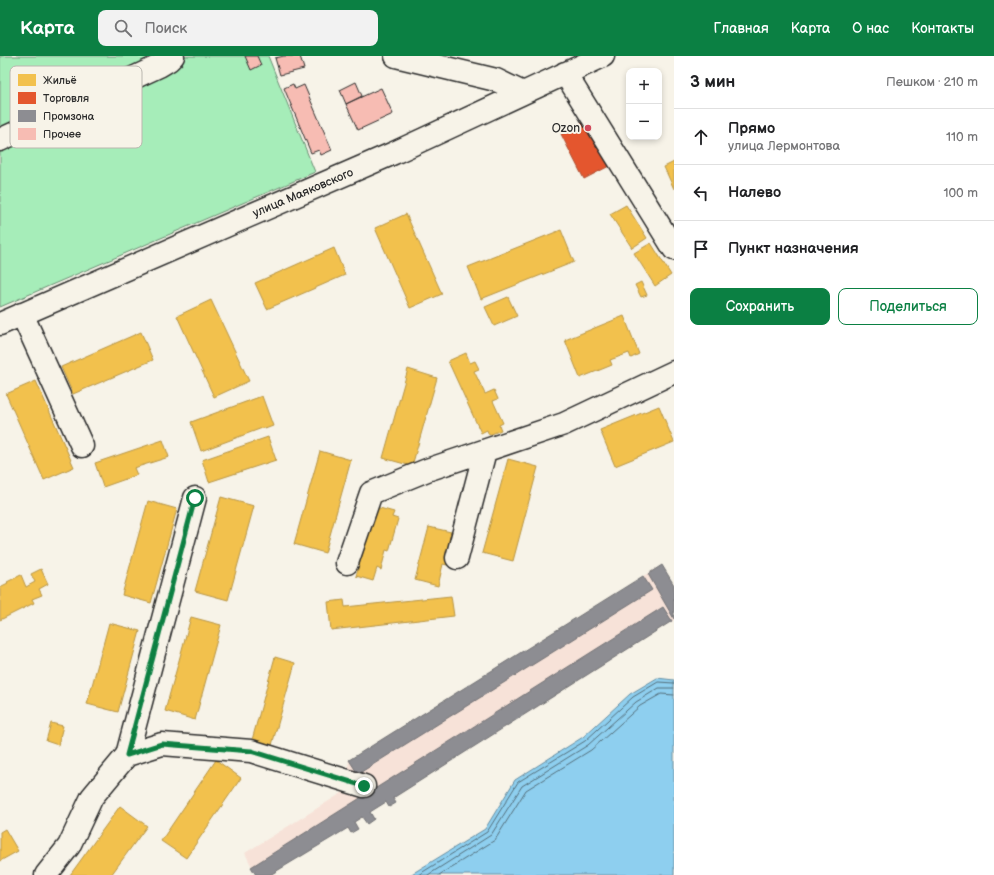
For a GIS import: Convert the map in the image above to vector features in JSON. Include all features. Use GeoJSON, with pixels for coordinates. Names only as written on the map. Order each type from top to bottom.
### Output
{"type":"FeatureCollection","features":[{"type":"Feature","properties":{"kind":"street"},"geometry":{"type":"LineString","coordinates":[[142,74],[170,60],[173,56]]}},
{"type":"Feature","properties":{"kind":"street"},"geometry":{"type":"LineString","coordinates":[[396,56],[496,80],[523,93]]}},
{"type":"Feature","properties":{"kind":"street","name":"улица Маяковского"},"geometry":{"type":"LineString","coordinates":[[0,324],[394,153],[603,56]]}},
{"type":"Feature","properties":{"kind":"street"},"geometry":{"type":"LineString","coordinates":[[565,74],[674,249]]}},
{"type":"Feature","properties":{"kind":"street"},"geometry":{"type":"LineString","coordinates":[[0,140],[10,135]]}},
{"type":"Feature","properties":{"kind":"street"},"geometry":{"type":"LineString","coordinates":[[22,314],[82,446]]}},
{"type":"Feature","properties":{"kind":"street"},"geometry":{"type":"LineString","coordinates":[[347,563],[370,493],[427,470],[564,424],[674,372]]}},
{"type":"Feature","properties":{"kind":"street"},"geometry":{"type":"LineString","coordinates":[[457,558],[485,451]]}},
{"type":"Feature","properties":{"kind":"street"},"geometry":{"type":"LineString","coordinates":[[46,875],[69,846],[92,797],[127,755],[195,498]]}},
{"type":"Feature","properties":{"kind":"street"},"geometry":{"type":"LineString","coordinates":[[127,755],[162,744],[251,751],[364,786]]}},
{"type":"Feature","properties":{"kind":"shaded area"},"geometry":{"type":"Polygon","coordinates":[[[662,565],[674,585],[674,620],[393,798],[396,803],[389,807],[386,802],[370,812],[374,819],[367,824],[362,817],[354,822],[358,829],[351,833],[347,828],[270,875],[256,875],[245,853],[345,791],[349,760],[662,565]]]}},
{"type":"Feature","properties":{"kind":"green space"},"geometry":{"type":"Polygon","coordinates":[[[0,56],[268,56],[315,172],[0,307],[0,56]]]}},
{"type":"Feature","properties":{"kind":"water"},"geometry":{"type":"Polygon","coordinates":[[[657,678],[674,680],[674,875],[410,875],[485,829],[515,780],[583,737],[630,694],[657,678]]]}},
{"type":"Feature","properties":{"kind":"building: Жильё"},"geometry":{"type":"Polygon","coordinates":[[[674,162],[674,189],[664,167],[674,162]]]}},
{"type":"Feature","properties":{"kind":"building: Жильё"},"geometry":{"type":"Polygon","coordinates":[[[626,205],[647,238],[632,248],[610,214],[626,205]]]}},
{"type":"Feature","properties":{"kind":"building: Жильё"},"geometry":{"type":"Polygon","coordinates":[[[406,214],[442,294],[410,308],[375,228],[406,214]]]}},
{"type":"Feature","properties":{"kind":"building: Жильё"},"geometry":{"type":"Polygon","coordinates":[[[561,230],[574,262],[481,299],[468,267],[561,230]]]}},
{"type":"Feature","properties":{"kind":"building: Жильё"},"geometry":{"type":"Polygon","coordinates":[[[651,243],[671,275],[655,286],[634,253],[651,243]]]}},
{"type":"Feature","properties":{"kind":"building: Жильё"},"geometry":{"type":"Polygon","coordinates":[[[334,248],[345,275],[267,309],[255,283],[334,248]]]}},
{"type":"Feature","properties":{"kind":"building: Жильё"},"geometry":{"type":"Polygon","coordinates":[[[641,282],[647,295],[641,297],[635,285],[641,282]]]}},
{"type":"Feature","properties":{"kind":"building: Жильё"},"geometry":{"type":"Polygon","coordinates":[[[508,297],[517,316],[494,326],[485,307],[508,297]]]}},
{"type":"Feature","properties":{"kind":"building: Жильё"},"geometry":{"type":"Polygon","coordinates":[[[211,300],[249,381],[214,397],[177,316],[211,300]]]}},
{"type":"Feature","properties":{"kind":"building: Жильё"},"geometry":{"type":"Polygon","coordinates":[[[624,316],[639,354],[631,358],[629,353],[610,360],[612,365],[580,378],[565,340],[624,316]]]}},
{"type":"Feature","properties":{"kind":"building: Жильё"},"geometry":{"type":"Polygon","coordinates":[[[141,332],[153,360],[73,394],[61,367],[141,332]]]}},
{"type":"Feature","properties":{"kind":"building: Жильё"},"geometry":{"type":"Polygon","coordinates":[[[466,353],[470,363],[475,361],[479,369],[474,371],[485,394],[494,390],[498,399],[493,401],[503,423],[499,425],[501,430],[489,435],[487,430],[481,433],[448,361],[466,353]]]}},
{"type":"Feature","properties":{"kind":"building: Жильё"},"geometry":{"type":"Polygon","coordinates":[[[408,369],[437,378],[412,466],[383,458],[408,369]]]}},
{"type":"Feature","properties":{"kind":"building: Жильё"},"geometry":{"type":"Polygon","coordinates":[[[36,381],[74,467],[44,480],[6,394],[36,381]]]}},
{"type":"Feature","properties":{"kind":"building: Жильё"},"geometry":{"type":"Polygon","coordinates":[[[262,396],[273,426],[265,429],[265,427],[201,451],[191,422],[262,396]]]}},
{"type":"Feature","properties":{"kind":"building: Жильё"},"geometry":{"type":"Polygon","coordinates":[[[659,406],[674,442],[615,466],[600,430],[659,406]]]}},
{"type":"Feature","properties":{"kind":"building: Жильё"},"geometry":{"type":"Polygon","coordinates":[[[268,437],[276,460],[209,482],[202,460],[268,437]]]}},
{"type":"Feature","properties":{"kind":"building: Жильё"},"geometry":{"type":"Polygon","coordinates":[[[163,440],[169,457],[134,468],[137,475],[103,487],[95,463],[163,440]]]}},
{"type":"Feature","properties":{"kind":"building: Жильё"},"geometry":{"type":"Polygon","coordinates":[[[320,451],[351,460],[325,553],[294,544],[320,451]]]}},
{"type":"Feature","properties":{"kind":"building: Жильё"},"geometry":{"type":"Polygon","coordinates":[[[508,459],[538,467],[513,561],[482,553],[508,459]]]}},
{"type":"Feature","properties":{"kind":"building: Жильё"},"geometry":{"type":"Polygon","coordinates":[[[221,497],[254,506],[228,600],[195,591],[221,497]]]}},
{"type":"Feature","properties":{"kind":"building: Жильё"},"geometry":{"type":"Polygon","coordinates":[[[148,501],[177,509],[151,603],[122,595],[148,501]]]}},
{"type":"Feature","properties":{"kind":"building: Жильё"},"geometry":{"type":"Polygon","coordinates":[[[376,507],[394,512],[392,517],[398,519],[389,551],[386,550],[381,570],[377,568],[373,581],[356,576],[376,507]]]}},
{"type":"Feature","properties":{"kind":"building: Жильё"},"geometry":{"type":"Polygon","coordinates":[[[429,527],[451,532],[450,538],[453,539],[447,565],[443,564],[438,586],[415,580],[429,527]]]}},
{"type":"Feature","properties":{"kind":"building: Жильё"},"geometry":{"type":"Polygon","coordinates":[[[41,569],[48,584],[39,589],[42,595],[32,599],[34,603],[0,620],[0,587],[21,575],[26,587],[35,582],[31,574],[41,569]]]}},
{"type":"Feature","properties":{"kind":"building: Жильё"},"geometry":{"type":"Polygon","coordinates":[[[451,596],[454,616],[331,630],[328,602],[344,600],[345,607],[451,596]]]}},
{"type":"Feature","properties":{"kind":"building: Жильё"},"geometry":{"type":"Polygon","coordinates":[[[191,617],[221,625],[195,720],[165,711],[191,617]]]}},
{"type":"Feature","properties":{"kind":"building: Жильё"},"geometry":{"type":"Polygon","coordinates":[[[109,623],[140,631],[118,712],[87,704],[109,623]]]}},
{"type":"Feature","properties":{"kind":"building: Жильё"},"geometry":{"type":"Polygon","coordinates":[[[275,657],[295,663],[272,745],[252,740],[275,657]]]}},
{"type":"Feature","properties":{"kind":"building: Жильё"},"geometry":{"type":"Polygon","coordinates":[[[51,723],[63,726],[58,745],[46,741],[51,723]]]}},
{"type":"Feature","properties":{"kind":"building: Жильё"},"geometry":{"type":"Polygon","coordinates":[[[216,760],[241,778],[186,858],[161,841],[216,760]]]}},
{"type":"Feature","properties":{"kind":"building: Жильё"},"geometry":{"type":"Polygon","coordinates":[[[120,806],[147,826],[111,875],[70,875],[120,806]]]}},
{"type":"Feature","properties":{"kind":"building: Жильё"},"geometry":{"type":"Polygon","coordinates":[[[5,829],[18,851],[0,861],[0,832],[5,829]]]}},
{"type":"Feature","properties":{"kind":"building: Торговля"},"geometry":{"type":"Polygon","coordinates":[[[590,119],[613,164],[584,179],[561,134],[590,119]]]}},
{"type":"Feature","properties":{"kind":"building: Промзона"},"geometry":{"type":"Polygon","coordinates":[[[662,565],[674,585],[674,619],[648,574],[662,565]]]}},
{"type":"Feature","properties":{"kind":"building: Промзона"},"geometry":{"type":"Polygon","coordinates":[[[643,576],[652,590],[358,774],[349,760],[643,576]]]}},
{"type":"Feature","properties":{"kind":"building: Промзона"},"geometry":{"type":"Polygon","coordinates":[[[663,607],[672,621],[393,798],[396,803],[389,807],[386,802],[370,812],[374,819],[367,824],[362,817],[354,822],[358,829],[351,833],[348,828],[270,875],[256,875],[251,867],[663,607]]]}},
{"type":"Feature","properties":{"kind":"building: Прочее"},"geometry":{"type":"Polygon","coordinates":[[[245,56],[257,56],[261,65],[251,70],[245,56]]]}},
{"type":"Feature","properties":{"kind":"building: Прочее"},"geometry":{"type":"Polygon","coordinates":[[[284,56],[300,56],[304,69],[280,75],[275,58],[284,56]]]}},
{"type":"Feature","properties":{"kind":"building: Прочее"},"geometry":{"type":"Polygon","coordinates":[[[356,82],[362,96],[346,104],[340,90],[356,82]]]}},
{"type":"Feature","properties":{"kind":"building: Прочее"},"geometry":{"type":"Polygon","coordinates":[[[293,84],[295,89],[304,85],[332,150],[321,155],[319,150],[311,153],[284,88],[293,84]]]}},
{"type":"Feature","properties":{"kind":"building: Прочее"},"geometry":{"type":"Polygon","coordinates":[[[381,88],[393,114],[358,130],[346,104],[381,88]]]}},
{"type":"Feature","properties":{"kind":"place","name":"Ozon"},"geometry":{"type":"Point","coordinates":[588,128]}},
{"type":"Feature","properties":{"kind":"route"},"geometry":{"type":"LineString","coordinates":[[195,498],[127,755],[162,744],[251,751],[364,786]]}}]}
